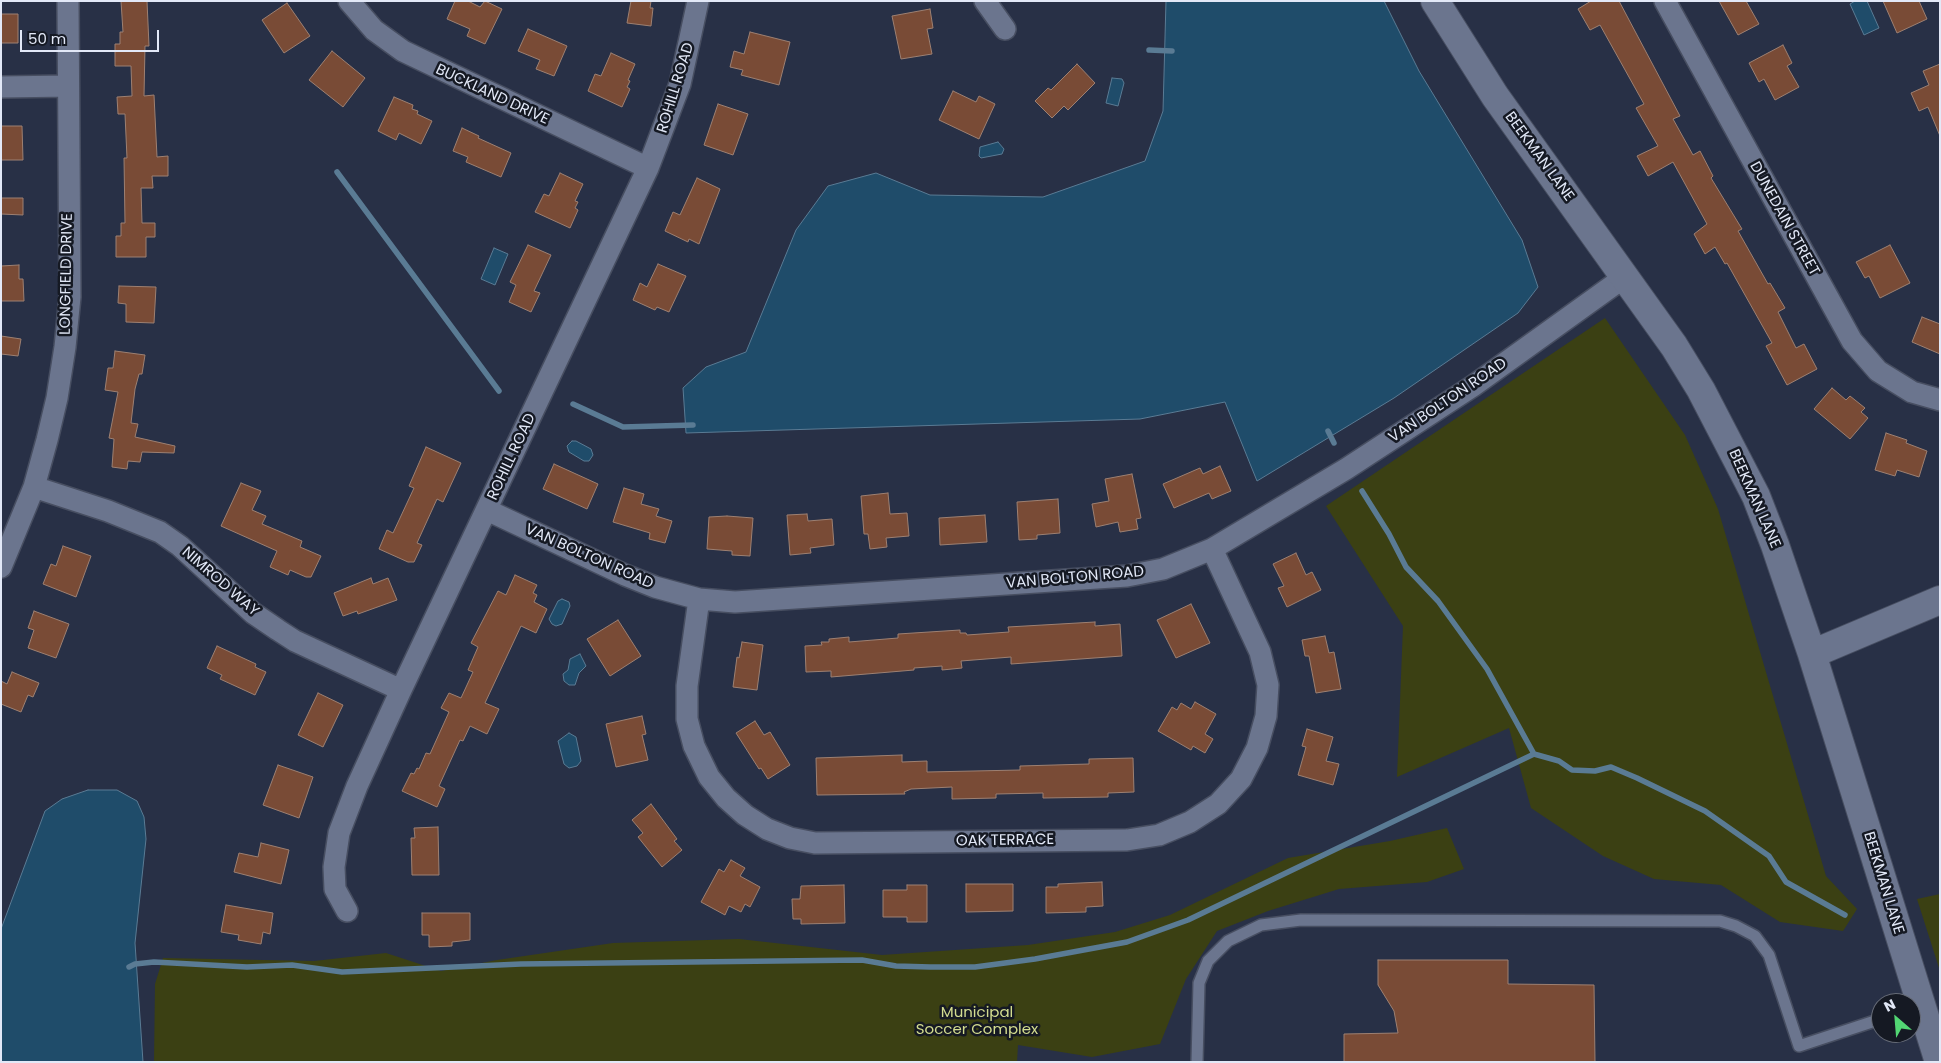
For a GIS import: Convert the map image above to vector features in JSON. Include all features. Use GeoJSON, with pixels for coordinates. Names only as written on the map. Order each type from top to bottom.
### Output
{"type":"FeatureCollection","features":[{"type":"Feature","properties":{"kind":"street","name":"LONGFIELD DRIVE"},"geometry":{"type":"LineString","coordinates":[[1,567],[34,486],[57,398],[66,347],[70,297],[68,1]]}},
{"type":"Feature","properties":{"kind":"street","name":"BUCKLAND DRIVE"},"geometry":{"type":"LineString","coordinates":[[349,1],[374,30],[403,51],[648,168]]}},
{"type":"Feature","properties":{"kind":"street","name":"ROHILL ROAD"},"geometry":{"type":"LineString","coordinates":[[347,911],[335,889],[334,867],[339,832],[357,786],[401,690],[648,168],[680,84],[698,1]]}},
{"type":"Feature","properties":{"kind":"street"},"geometry":{"type":"LineString","coordinates":[[985,1],[1005,29]]}},
{"type":"Feature","properties":{"kind":"street","name":"BEEKMAN LANE"},"geometry":{"type":"LineString","coordinates":[[1435,1],[1495,96],[1626,276],[1701,390],[1756,496],[1775,545],[1812,654],[1912,993]]}},
{"type":"Feature","properties":{"kind":"street","name":"DUNEDAIN STREET"},"geometry":{"type":"LineString","coordinates":[[1665,1],[1852,341],[1878,371],[1912,392],[1940,400]]}},
{"type":"Feature","properties":{"kind":"street"},"geometry":{"type":"LineString","coordinates":[[1,87],[68,86]]}},
{"type":"Feature","properties":{"kind":"street","name":"VAN BOLTON ROAD"},"geometry":{"type":"LineString","coordinates":[[487,510],[625,575],[655,587],[699,599],[735,602],[1127,576],[1163,569],[1212,549],[1346,469],[1425,419],[1626,276]]}},
{"type":"Feature","properties":{"kind":"street","name":"NIMROD WAY"},"geometry":{"type":"LineString","coordinates":[[34,486],[108,511],[160,532],[180,546],[253,613],[278,630],[295,641],[401,690]]}},
{"type":"Feature","properties":{"kind":"street","name":"OAK TERRACE"},"geometry":{"type":"LineString","coordinates":[[699,599],[687,686],[687,719],[694,746],[709,777],[726,798],[745,815],[767,829],[790,838],[815,843],[1127,840],[1159,835],[1190,822],[1218,804],[1241,779],[1257,748],[1266,716],[1268,685],[1260,652],[1212,549]]}},
{"type":"Feature","properties":{"kind":"street"},"geometry":{"type":"LineString","coordinates":[[1812,654],[1940,600]]}},
{"type":"Feature","properties":{"kind":"street","name":"BEEKMAN LANE"},"geometry":{"type":"LineString","coordinates":[[1921,1020],[1939,1062]]}},
{"type":"Feature","properties":{"kind":"lane"},"geometry":{"type":"LineString","coordinates":[[1197,1062],[1198,983],[1208,961],[1228,941],[1261,925],[1300,920],[1720,921],[1736,926],[1755,936],[1769,955],[1799,1046],[1871,1022]]}},
{"type":"Feature","properties":{"kind":"green space"},"geometry":{"type":"Polygon","coordinates":[[[1605,318],[1685,435],[1718,509],[1826,876],[1857,909],[1843,931],[1780,922],[1721,885],[1654,879],[1603,856],[1531,808],[1509,728],[1397,777],[1403,626],[1326,506],[1605,318]]]}},
{"type":"Feature","properties":{"kind":"green space","name":"Municipal Soccer Complex"},"geometry":{"type":"Polygon","coordinates":[[[1447,828],[1464,869],[1427,882],[1339,889],[1268,911],[1217,931],[1186,979],[1160,1044],[1092,1057],[1018,1045],[1017,1062],[154,1062],[155,984],[163,958],[314,961],[386,953],[441,971],[497,960],[613,943],[739,939],[882,955],[1028,945],[1115,932],[1170,915],[1288,858],[1390,841],[1447,828]]]}},
{"type":"Feature","properties":{"kind":"green space"},"geometry":{"type":"Polygon","coordinates":[[[1940,894],[1940,971],[1917,899],[1940,894]]]}},
{"type":"Feature","properties":{"kind":"water"},"geometry":{"type":"Polygon","coordinates":[[[1166,1],[1384,1],[1419,71],[1522,240],[1538,287],[1518,313],[1394,398],[1257,481],[1225,402],[1140,419],[686,433],[683,388],[706,367],[746,352],[796,230],[828,186],[876,173],[930,195],[1043,197],[1145,161],[1163,111],[1166,1]]]}},
{"type":"Feature","properties":{"kind":"water"},"geometry":{"type":"Polygon","coordinates":[[[1855,1],[1867,1],[1879,28],[1864,35],[1850,4],[1855,1]]]}},
{"type":"Feature","properties":{"kind":"water"},"geometry":{"type":"Polygon","coordinates":[[[1112,78],[1122,79],[1124,83],[1118,106],[1106,103],[1112,78]]]}},
{"type":"Feature","properties":{"kind":"water"},"geometry":{"type":"Polygon","coordinates":[[[998,142],[1004,149],[1002,154],[981,158],[979,156],[980,147],[998,142]]]}},
{"type":"Feature","properties":{"kind":"water"},"geometry":{"type":"Polygon","coordinates":[[[494,248],[508,254],[495,285],[481,279],[494,248]]]}},
{"type":"Feature","properties":{"kind":"water"},"geometry":{"type":"Polygon","coordinates":[[[572,441],[576,441],[591,449],[593,455],[589,461],[584,461],[569,452],[567,446],[572,441]]]}},
{"type":"Feature","properties":{"kind":"water"},"geometry":{"type":"Polygon","coordinates":[[[562,599],[569,602],[570,606],[562,624],[556,626],[549,619],[558,601],[562,599]]]}},
{"type":"Feature","properties":{"kind":"water"},"geometry":{"type":"Polygon","coordinates":[[[580,654],[586,666],[579,673],[575,685],[569,685],[564,681],[563,674],[568,670],[570,659],[580,654]]]}},
{"type":"Feature","properties":{"kind":"water"},"geometry":{"type":"Polygon","coordinates":[[[569,733],[576,737],[581,761],[577,766],[569,768],[564,764],[558,741],[569,733]]]}},
{"type":"Feature","properties":{"kind":"water"},"geometry":{"type":"Polygon","coordinates":[[[88,790],[117,790],[137,801],[144,817],[146,839],[135,943],[143,1062],[1,1062],[1,929],[45,811],[62,799],[88,790]]]}},
{"type":"Feature","properties":{"kind":"building"},"geometry":{"type":"Polygon","coordinates":[[[121,1],[147,1],[149,46],[145,46],[144,96],[154,95],[157,157],[168,156],[168,176],[152,176],[153,188],[141,188],[142,223],[155,223],[155,237],[146,237],[146,257],[116,257],[116,236],[121,236],[121,223],[125,223],[124,158],[127,158],[125,114],[118,114],[117,97],[132,96],[131,66],[115,66],[115,44],[120,44],[120,32],[123,32],[121,1]]]}},
{"type":"Feature","properties":{"kind":"building"},"geometry":{"type":"Polygon","coordinates":[[[455,1],[468,1],[480,7],[485,1],[502,9],[485,44],[467,36],[470,29],[447,19],[455,1]]]}},
{"type":"Feature","properties":{"kind":"building"},"geometry":{"type":"Polygon","coordinates":[[[631,1],[651,1],[650,8],[653,8],[651,26],[627,23],[631,1]]]}},
{"type":"Feature","properties":{"kind":"building"},"geometry":{"type":"Polygon","coordinates":[[[1591,1],[1619,1],[1680,116],[1673,119],[1693,155],[1700,151],[1713,176],[1711,178],[1742,229],[1738,231],[1768,284],[1770,283],[1785,308],[1778,312],[1796,348],[1804,344],[1817,369],[1787,385],[1766,346],[1772,343],[1727,263],[1725,264],[1715,247],[1705,254],[1694,234],[1707,224],[1673,162],[1648,176],[1637,156],[1658,146],[1636,108],[1644,104],[1600,25],[1590,30],[1578,9],[1591,1]]]}},
{"type":"Feature","properties":{"kind":"building"},"geometry":{"type":"Polygon","coordinates":[[[1719,1],[1746,1],[1759,24],[1738,35],[1719,1]]]}},
{"type":"Feature","properties":{"kind":"building"},"geometry":{"type":"Polygon","coordinates":[[[1883,1],[1919,1],[1927,19],[1897,33],[1883,1]]]}},
{"type":"Feature","properties":{"kind":"building"},"geometry":{"type":"Polygon","coordinates":[[[287,3],[310,36],[284,53],[262,20],[287,3]]]}},
{"type":"Feature","properties":{"kind":"building"},"geometry":{"type":"Polygon","coordinates":[[[930,9],[933,28],[927,29],[932,54],[901,59],[892,16],[930,9]]]}},
{"type":"Feature","properties":{"kind":"building"},"geometry":{"type":"Polygon","coordinates":[[[1,14],[18,14],[18,43],[1,43],[1,14]]]}},
{"type":"Feature","properties":{"kind":"building"},"geometry":{"type":"Polygon","coordinates":[[[528,29],[567,46],[554,76],[536,69],[540,60],[518,51],[528,29]]]}},
{"type":"Feature","properties":{"kind":"building"},"geometry":{"type":"Polygon","coordinates":[[[750,32],[790,42],[779,85],[741,75],[743,70],[730,67],[734,51],[744,54],[750,32]]]}},
{"type":"Feature","properties":{"kind":"building"},"geometry":{"type":"Polygon","coordinates":[[[1783,45],[1792,63],[1787,66],[1799,87],[1775,100],[1764,79],[1759,82],[1749,63],[1783,45]]]}},
{"type":"Feature","properties":{"kind":"building"},"geometry":{"type":"Polygon","coordinates":[[[332,51],[365,78],[343,107],[309,80],[332,51]]]}},
{"type":"Feature","properties":{"kind":"building"},"geometry":{"type":"Polygon","coordinates":[[[611,53],[635,64],[628,80],[630,81],[627,87],[630,89],[622,107],[588,91],[595,74],[601,76],[611,53]]]}},
{"type":"Feature","properties":{"kind":"building"},"geometry":{"type":"Polygon","coordinates":[[[1077,64],[1095,83],[1068,110],[1064,106],[1052,118],[1035,101],[1048,88],[1051,90],[1077,64]]]}},
{"type":"Feature","properties":{"kind":"building"},"geometry":{"type":"Polygon","coordinates":[[[1940,64],[1940,136],[1928,107],[1919,111],[1911,93],[1929,85],[1923,71],[1940,64]]]}},
{"type":"Feature","properties":{"kind":"building"},"geometry":{"type":"Polygon","coordinates":[[[953,91],[976,102],[979,96],[995,104],[979,139],[939,120],[953,91]]]}},
{"type":"Feature","properties":{"kind":"building"},"geometry":{"type":"Polygon","coordinates":[[[394,97],[413,105],[412,109],[418,111],[417,114],[432,121],[421,144],[399,133],[396,140],[378,131],[394,97]]]}},
{"type":"Feature","properties":{"kind":"building"},"geometry":{"type":"Polygon","coordinates":[[[718,104],[748,114],[733,155],[704,145],[718,104]]]}},
{"type":"Feature","properties":{"kind":"building"},"geometry":{"type":"Polygon","coordinates":[[[1,126],[22,126],[23,160],[1,160],[1,126]]]}},
{"type":"Feature","properties":{"kind":"building"},"geometry":{"type":"Polygon","coordinates":[[[462,128],[479,136],[478,138],[511,153],[501,177],[466,162],[468,157],[453,151],[462,128]]]}},
{"type":"Feature","properties":{"kind":"building"},"geometry":{"type":"Polygon","coordinates":[[[560,173],[583,184],[575,201],[578,202],[575,208],[578,210],[570,228],[535,212],[544,194],[549,196],[560,173]]]}},
{"type":"Feature","properties":{"kind":"building"},"geometry":{"type":"Polygon","coordinates":[[[697,178],[720,189],[699,244],[689,239],[688,242],[665,231],[673,212],[680,215],[697,178]]]}},
{"type":"Feature","properties":{"kind":"building"},"geometry":{"type":"Polygon","coordinates":[[[1,198],[23,198],[23,215],[1,214],[1,198]]]}},
{"type":"Feature","properties":{"kind":"building"},"geometry":{"type":"Polygon","coordinates":[[[528,245],[551,255],[534,291],[540,293],[531,312],[509,302],[516,285],[510,282],[528,245]]]}},
{"type":"Feature","properties":{"kind":"building"},"geometry":{"type":"Polygon","coordinates":[[[1890,245],[1910,283],[1880,298],[1869,276],[1865,278],[1856,262],[1890,245]]]}},
{"type":"Feature","properties":{"kind":"building"},"geometry":{"type":"Polygon","coordinates":[[[658,264],[686,276],[669,312],[657,307],[655,310],[633,300],[640,283],[647,287],[658,264]]]}},
{"type":"Feature","properties":{"kind":"building"},"geometry":{"type":"Polygon","coordinates":[[[19,265],[19,279],[23,279],[24,301],[1,301],[1,266],[19,265]]]}},
{"type":"Feature","properties":{"kind":"building"},"geometry":{"type":"Polygon","coordinates":[[[119,286],[156,287],[154,323],[126,322],[126,304],[118,303],[119,286]]]}},
{"type":"Feature","properties":{"kind":"building"},"geometry":{"type":"Polygon","coordinates":[[[1922,317],[1940,324],[1940,354],[1912,342],[1922,317]]]}},
{"type":"Feature","properties":{"kind":"building"},"geometry":{"type":"Polygon","coordinates":[[[1,336],[21,339],[18,356],[1,354],[1,336]]]}},
{"type":"Feature","properties":{"kind":"building"},"geometry":{"type":"Polygon","coordinates":[[[115,351],[145,355],[142,374],[139,374],[135,389],[131,423],[138,424],[135,437],[175,446],[174,453],[142,452],[140,462],[128,461],[127,469],[112,467],[114,439],[109,438],[118,392],[105,390],[108,368],[113,368],[115,351]]]}},
{"type":"Feature","properties":{"kind":"building"},"geometry":{"type":"Polygon","coordinates":[[[1832,388],[1846,400],[1850,396],[1865,408],[1861,412],[1868,418],[1850,439],[1814,409],[1832,388]]]}},
{"type":"Feature","properties":{"kind":"building"},"geometry":{"type":"Polygon","coordinates":[[[1886,433],[1907,440],[1906,443],[1927,451],[1919,477],[1897,470],[1895,476],[1875,470],[1886,433]]]}},
{"type":"Feature","properties":{"kind":"building"},"geometry":{"type":"Polygon","coordinates":[[[426,447],[461,463],[443,502],[437,499],[417,543],[422,545],[414,562],[408,562],[379,549],[387,530],[393,533],[414,488],[409,486],[426,447]]]}},
{"type":"Feature","properties":{"kind":"building"},"geometry":{"type":"Polygon","coordinates":[[[554,464],[598,484],[587,509],[543,489],[554,464]]]}},
{"type":"Feature","properties":{"kind":"building"},"geometry":{"type":"Polygon","coordinates":[[[1220,466],[1231,491],[1212,499],[1209,493],[1174,508],[1163,484],[1200,468],[1203,474],[1220,466]]]}},
{"type":"Feature","properties":{"kind":"building"},"geometry":{"type":"Polygon","coordinates":[[[1132,474],[1141,518],[1136,519],[1138,529],[1120,532],[1118,522],[1096,527],[1092,504],[1109,501],[1105,479],[1132,474]]]}},
{"type":"Feature","properties":{"kind":"building"},"geometry":{"type":"Polygon","coordinates":[[[241,483],[261,491],[252,510],[266,516],[262,524],[302,541],[300,547],[321,556],[311,577],[306,577],[290,570],[288,575],[270,567],[277,551],[221,526],[241,483]]]}},
{"type":"Feature","properties":{"kind":"building"},"geometry":{"type":"Polygon","coordinates":[[[624,488],[644,494],[641,504],[659,509],[656,516],[672,521],[665,543],[649,539],[650,533],[613,522],[624,488]]]}},
{"type":"Feature","properties":{"kind":"building"},"geometry":{"type":"Polygon","coordinates":[[[888,493],[890,514],[907,513],[909,536],[886,538],[887,547],[870,549],[868,534],[864,534],[861,496],[888,493]]]}},
{"type":"Feature","properties":{"kind":"building"},"geometry":{"type":"Polygon","coordinates":[[[1058,499],[1060,533],[1037,535],[1037,539],[1019,540],[1017,502],[1058,499]]]}},
{"type":"Feature","properties":{"kind":"building"},"geometry":{"type":"Polygon","coordinates":[[[807,514],[808,521],[832,519],[834,545],[810,548],[811,553],[790,555],[787,515],[807,514]]]}},
{"type":"Feature","properties":{"kind":"building"},"geometry":{"type":"Polygon","coordinates":[[[985,515],[987,542],[940,545],[939,518],[985,515]]]}},
{"type":"Feature","properties":{"kind":"building"},"geometry":{"type":"Polygon","coordinates":[[[709,517],[753,518],[750,556],[732,555],[732,551],[707,549],[709,517]]]}},
{"type":"Feature","properties":{"kind":"building"},"geometry":{"type":"Polygon","coordinates":[[[63,546],[91,556],[76,597],[43,584],[51,564],[56,566],[63,546]]]}},
{"type":"Feature","properties":{"kind":"building"},"geometry":{"type":"Polygon","coordinates":[[[1296,553],[1306,575],[1312,572],[1321,590],[1287,607],[1278,588],[1284,586],[1273,564],[1296,553]]]}},
{"type":"Feature","properties":{"kind":"building"},"geometry":{"type":"Polygon","coordinates":[[[515,575],[537,585],[533,593],[537,595],[534,602],[547,609],[536,633],[521,626],[485,703],[499,709],[487,734],[470,726],[463,741],[460,740],[439,786],[445,789],[437,807],[402,791],[411,773],[414,774],[417,768],[419,769],[426,753],[430,754],[449,712],[441,708],[449,693],[461,698],[473,672],[468,670],[478,647],[471,643],[498,591],[506,595],[515,575]]]}},
{"type":"Feature","properties":{"kind":"building"},"geometry":{"type":"Polygon","coordinates":[[[371,578],[373,584],[388,578],[397,600],[358,614],[357,611],[343,616],[334,593],[371,578]]]}},
{"type":"Feature","properties":{"kind":"building"},"geometry":{"type":"Polygon","coordinates":[[[1191,604],[1210,643],[1176,658],[1157,620],[1191,604]]]}},
{"type":"Feature","properties":{"kind":"building"},"geometry":{"type":"Polygon","coordinates":[[[34,611],[69,624],[56,658],[28,648],[34,630],[28,628],[34,611]]]}},
{"type":"Feature","properties":{"kind":"building"},"geometry":{"type":"Polygon","coordinates":[[[618,620],[641,656],[610,676],[587,639],[618,620]]]}},
{"type":"Feature","properties":{"kind":"building"},"geometry":{"type":"Polygon","coordinates":[[[1095,622],[1095,626],[1120,624],[1122,656],[1011,664],[1011,657],[961,661],[962,668],[942,670],[942,666],[831,677],[831,671],[806,672],[805,646],[822,645],[821,642],[829,642],[829,639],[849,637],[849,642],[898,638],[898,634],[960,630],[960,633],[966,633],[967,635],[1009,632],[1008,627],[1095,622]]]}},
{"type":"Feature","properties":{"kind":"building"},"geometry":{"type":"Polygon","coordinates":[[[1325,636],[1329,653],[1334,652],[1341,689],[1316,693],[1309,656],[1305,656],[1302,640],[1325,636]]]}},
{"type":"Feature","properties":{"kind":"building"},"geometry":{"type":"Polygon","coordinates":[[[742,642],[763,645],[757,690],[733,687],[737,657],[739,658],[742,642]]]}},
{"type":"Feature","properties":{"kind":"building"},"geometry":{"type":"Polygon","coordinates":[[[217,646],[256,664],[255,667],[266,672],[255,695],[220,679],[222,675],[207,668],[217,646]]]}},
{"type":"Feature","properties":{"kind":"building"},"geometry":{"type":"Polygon","coordinates":[[[12,672],[39,683],[33,697],[28,695],[21,712],[1,704],[1,681],[7,684],[12,672]]]}},
{"type":"Feature","properties":{"kind":"building"},"geometry":{"type":"Polygon","coordinates":[[[318,693],[343,705],[323,747],[298,735],[318,693]]]}},
{"type":"Feature","properties":{"kind":"building"},"geometry":{"type":"Polygon","coordinates":[[[1195,702],[1216,714],[1205,734],[1213,739],[1205,753],[1193,746],[1191,750],[1158,731],[1172,707],[1177,710],[1181,703],[1191,709],[1195,702]]]}},
{"type":"Feature","properties":{"kind":"building"},"geometry":{"type":"Polygon","coordinates":[[[642,716],[646,734],[642,735],[648,760],[616,767],[606,724],[642,716]]]}},
{"type":"Feature","properties":{"kind":"building"},"geometry":{"type":"Polygon","coordinates":[[[755,721],[764,735],[770,732],[790,765],[768,779],[761,768],[759,769],[736,733],[755,721]]]}},
{"type":"Feature","properties":{"kind":"building"},"geometry":{"type":"Polygon","coordinates":[[[1307,729],[1333,737],[1326,761],[1339,764],[1333,785],[1298,775],[1306,747],[1302,746],[1307,729]]]}},
{"type":"Feature","properties":{"kind":"building"},"geometry":{"type":"Polygon","coordinates":[[[902,755],[902,762],[927,761],[927,772],[1020,770],[1020,766],[1089,764],[1089,759],[1133,758],[1134,792],[1108,793],[1108,797],[1043,798],[1043,793],[996,794],[996,798],[952,799],[952,787],[911,789],[904,792],[905,794],[817,795],[816,758],[902,755]]]}},
{"type":"Feature","properties":{"kind":"building"},"geometry":{"type":"Polygon","coordinates":[[[278,765],[313,777],[299,818],[263,805],[278,765]]]}},
{"type":"Feature","properties":{"kind":"building"},"geometry":{"type":"Polygon","coordinates":[[[651,804],[677,839],[674,841],[682,850],[662,867],[638,837],[643,833],[632,820],[651,804]]]}},
{"type":"Feature","properties":{"kind":"building"},"geometry":{"type":"Polygon","coordinates":[[[438,827],[439,875],[412,875],[411,838],[415,838],[414,828],[438,827]]]}},
{"type":"Feature","properties":{"kind":"building"},"geometry":{"type":"Polygon","coordinates":[[[261,843],[289,850],[281,884],[234,872],[239,853],[258,857],[261,843]]]}},
{"type":"Feature","properties":{"kind":"building"},"geometry":{"type":"Polygon","coordinates":[[[731,860],[745,868],[740,876],[760,887],[750,907],[745,904],[741,912],[729,906],[725,915],[701,902],[719,869],[724,872],[731,860]]]}},
{"type":"Feature","properties":{"kind":"building"},"geometry":{"type":"Polygon","coordinates":[[[1102,882],[1103,906],[1086,907],[1086,912],[1046,913],[1046,887],[1058,887],[1058,884],[1102,882]]]}},
{"type":"Feature","properties":{"kind":"building"},"geometry":{"type":"Polygon","coordinates":[[[966,884],[1013,884],[1013,911],[966,912],[966,884]]]}},
{"type":"Feature","properties":{"kind":"building"},"geometry":{"type":"Polygon","coordinates":[[[844,885],[845,923],[801,924],[801,919],[793,919],[792,899],[800,899],[801,886],[844,885]]]}},
{"type":"Feature","properties":{"kind":"building"},"geometry":{"type":"Polygon","coordinates":[[[907,885],[927,885],[927,922],[907,922],[907,917],[883,917],[883,890],[907,890],[907,885]]]}},
{"type":"Feature","properties":{"kind":"building"},"geometry":{"type":"Polygon","coordinates":[[[226,905],[273,913],[270,934],[263,932],[261,944],[238,940],[239,935],[221,932],[226,905]]]}},
{"type":"Feature","properties":{"kind":"building"},"geometry":{"type":"Polygon","coordinates":[[[422,913],[470,913],[470,940],[452,942],[452,946],[429,947],[429,935],[422,935],[422,913]]]}},
{"type":"Feature","properties":{"kind":"building"},"geometry":{"type":"Polygon","coordinates":[[[1378,960],[1508,960],[1508,984],[1594,985],[1595,1062],[1344,1062],[1344,1034],[1398,1033],[1394,1011],[1378,985],[1378,960]]]}},
{"type":"Feature","properties":{"kind":"waterway"},"geometry":{"type":"LineString","coordinates":[[1149,50],[1172,51]]}},
{"type":"Feature","properties":{"kind":"waterway"},"geometry":{"type":"LineString","coordinates":[[337,172],[499,391]]}},
{"type":"Feature","properties":{"kind":"waterway"},"geometry":{"type":"LineString","coordinates":[[573,404],[623,427],[693,425]]}},
{"type":"Feature","properties":{"kind":"waterway"},"geometry":{"type":"LineString","coordinates":[[1328,431],[1334,443]]}},
{"type":"Feature","properties":{"kind":"waterway"},"geometry":{"type":"LineString","coordinates":[[1362,491],[1389,534],[1406,567],[1438,601],[1487,669],[1534,754]]}},
{"type":"Feature","properties":{"kind":"waterway"},"geometry":{"type":"LineString","coordinates":[[129,967],[135,964],[154,962],[247,967],[292,965],[342,972],[521,964],[862,960],[896,966],[975,967],[1035,959],[1127,942],[1188,920],[1534,754],[1559,761],[1572,770],[1595,771],[1611,767],[1705,811],[1769,856],[1786,882],[1845,915]]}}]}
